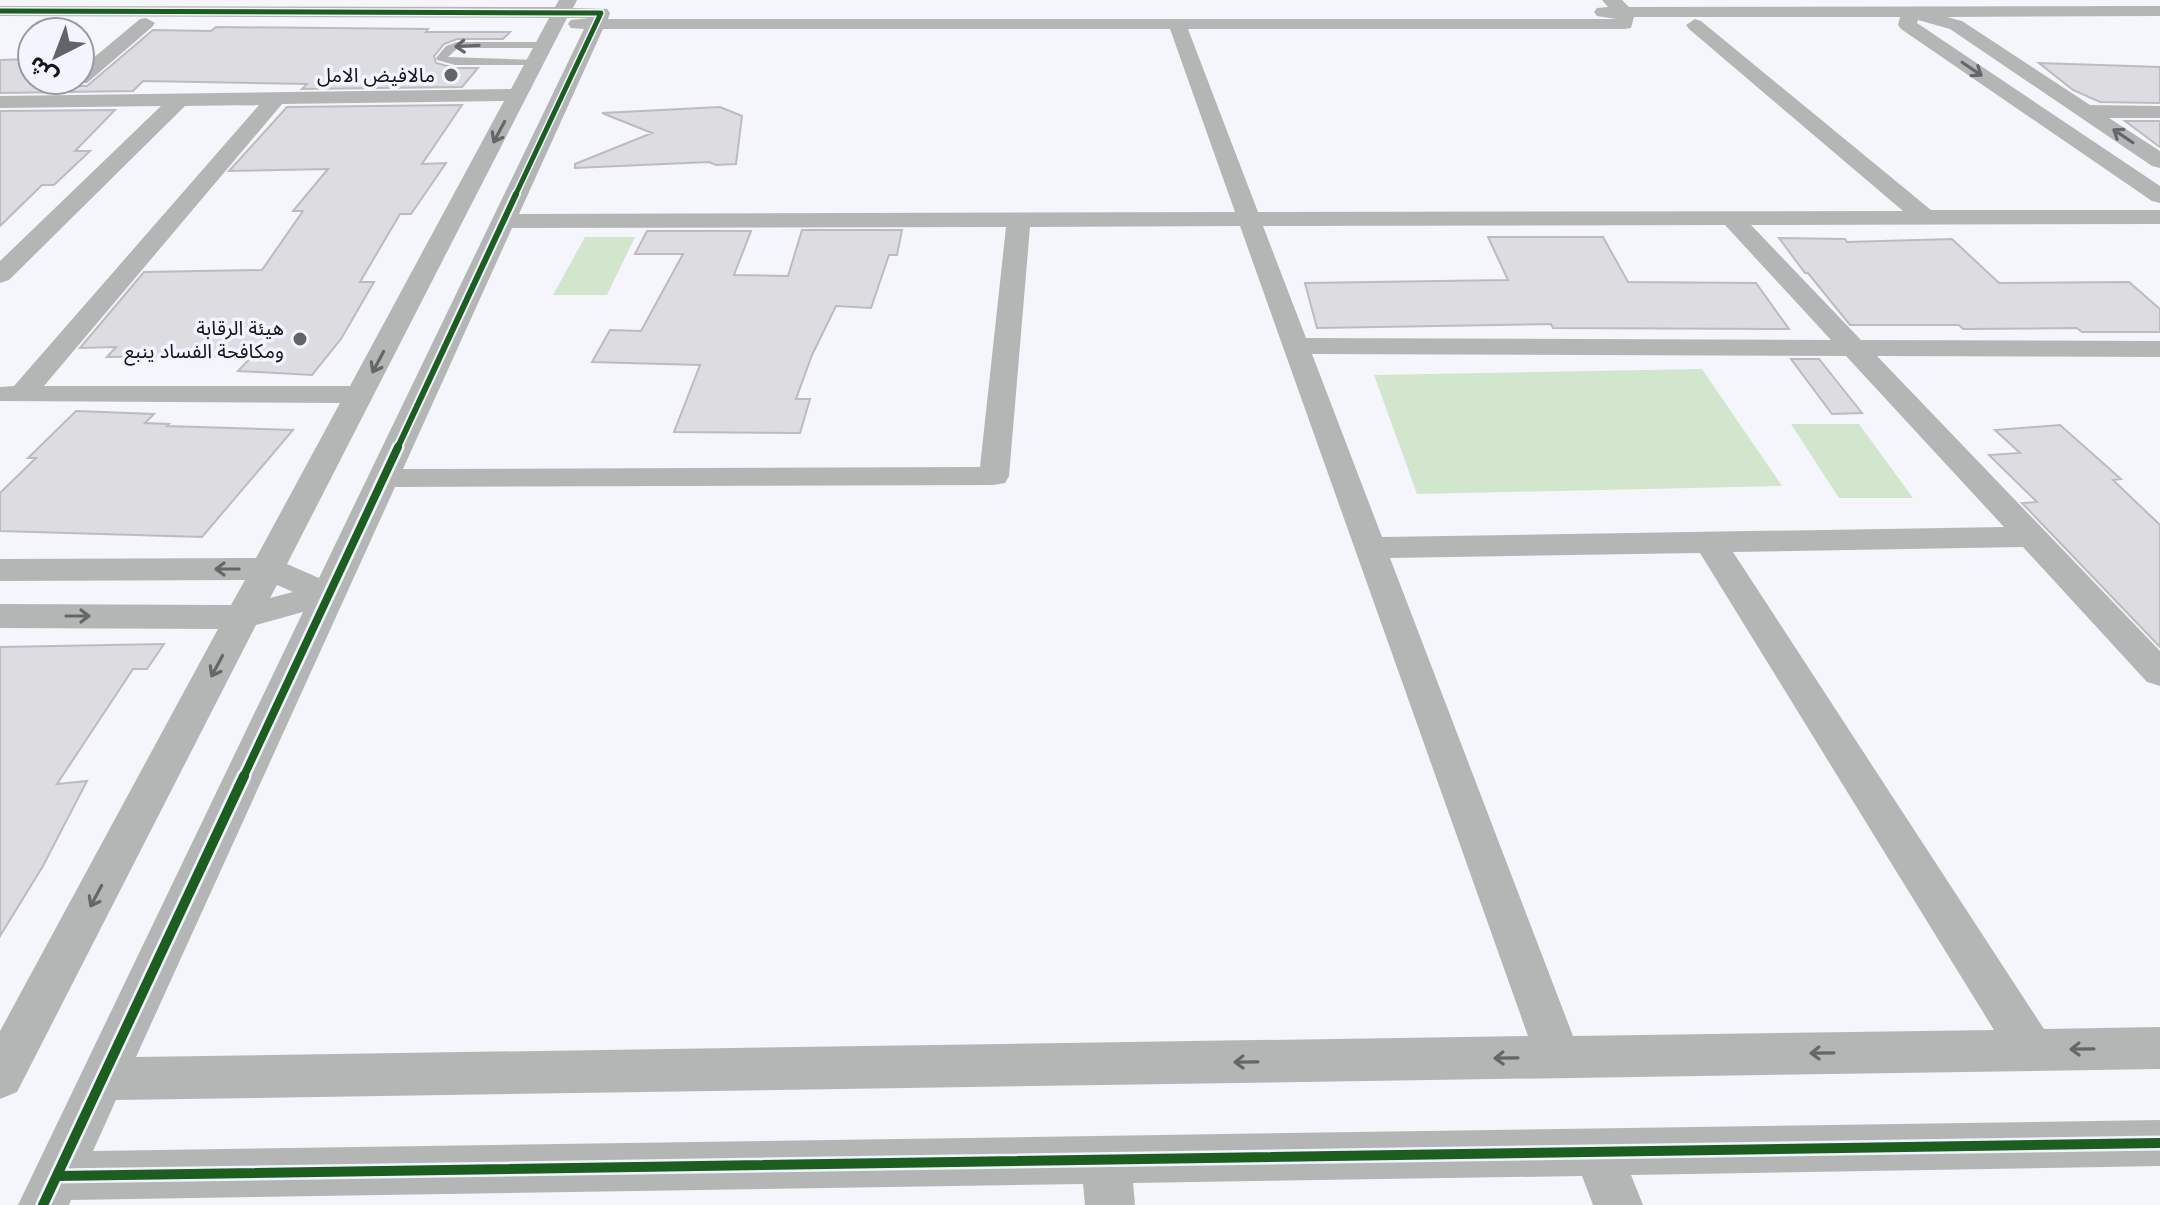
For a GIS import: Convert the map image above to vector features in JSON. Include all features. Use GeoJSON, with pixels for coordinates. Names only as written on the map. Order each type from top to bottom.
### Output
{"type":"FeatureCollection","features":[{"type":"Feature","properties":{"kind":"street"},"geometry":{"type":"LineString","coordinates":[[0,23],[553,29],[601,13],[1042,6],[1588,9],[1695,25],[2160,11]]}},
{"type":"Feature","properties":{"kind":"street"},"geometry":{"type":"LineString","coordinates":[[0,11],[553,29]]}},
{"type":"Feature","properties":{"kind":"street"},"geometry":{"type":"LineString","coordinates":[[601,13],[1177,24],[1620,12],[1909,18],[1956,25],[2160,25]]}},
{"type":"Feature","properties":{"kind":"street"},"geometry":{"type":"LineString","coordinates":[[601,13],[50,1190],[1108,1182],[1598,1152],[2160,1143]]}},
{"type":"Feature","properties":{"kind":"street"},"geometry":{"type":"LineString","coordinates":[[1909,18],[2160,196]]}},
{"type":"Feature","properties":{"kind":"street"},"geometry":{"type":"LineString","coordinates":[[96,66],[146,23]]}},
{"type":"Feature","properties":{"kind":"street"},"geometry":{"type":"LineString","coordinates":[[1177,24],[1558,1057]]}},
{"type":"Feature","properties":{"kind":"street"},"geometry":{"type":"LineString","coordinates":[[1695,25],[1925,217]]}},
{"type":"Feature","properties":{"kind":"street"},"geometry":{"type":"LineString","coordinates":[[1956,25],[2160,161]]}},
{"type":"Feature","properties":{"kind":"street"},"geometry":{"type":"LineString","coordinates":[[0,1077],[553,29]]}},
{"type":"Feature","properties":{"kind":"street"},"geometry":{"type":"LineString","coordinates":[[0,102],[519,95]]}},
{"type":"Feature","properties":{"kind":"street"},"geometry":{"type":"LineString","coordinates":[[54,102],[61,96]]}},
{"type":"Feature","properties":{"kind":"street"},"geometry":{"type":"LineString","coordinates":[[11,394],[276,98]]}},
{"type":"Feature","properties":{"kind":"street"},"geometry":{"type":"LineString","coordinates":[[0,275],[179,100]]}},
{"type":"Feature","properties":{"kind":"street"},"geometry":{"type":"LineString","coordinates":[[2086,111],[2160,112]]}},
{"type":"Feature","properties":{"kind":"street"},"geometry":{"type":"LineString","coordinates":[[503,221],[2160,217]]}},
{"type":"Feature","properties":{"kind":"street"},"geometry":{"type":"LineString","coordinates":[[1731,218],[2160,673]]}},
{"type":"Feature","properties":{"kind":"street"},"geometry":{"type":"LineString","coordinates":[[383,478],[994,476],[1019,220]]}},
{"type":"Feature","properties":{"kind":"street"},"geometry":{"type":"LineString","coordinates":[[1296,346],[2160,349]]}},
{"type":"Feature","properties":{"kind":"street"},"geometry":{"type":"LineString","coordinates":[[2128,349],[2160,375]]}},
{"type":"Feature","properties":{"kind":"street"},"geometry":{"type":"LineString","coordinates":[[11,394],[360,395]]}},
{"type":"Feature","properties":{"kind":"street"},"geometry":{"type":"LineString","coordinates":[[1370,548],[2031,537]]}},
{"type":"Feature","properties":{"kind":"street"},"geometry":{"type":"LineString","coordinates":[[1710,542],[2032,1050]]}},
{"type":"Feature","properties":{"kind":"street"},"geometry":{"type":"LineString","coordinates":[[0,570],[268,569],[328,594]]}},
{"type":"Feature","properties":{"kind":"street"},"geometry":{"type":"LineString","coordinates":[[0,616],[243,617],[328,594]]}},
{"type":"Feature","properties":{"kind":"street"},"geometry":{"type":"LineString","coordinates":[[102,1079],[2160,1048]]}},
{"type":"Feature","properties":{"kind":"street"},"geometry":{"type":"LineString","coordinates":[[1598,1152],[1618,1205]]}},
{"type":"Feature","properties":{"kind":"lane"},"geometry":{"type":"LineString","coordinates":[[553,29],[486,62],[455,62],[441,58],[457,45],[497,45],[553,29]]}},
{"type":"Feature","properties":{"kind":"lane"},"geometry":{"type":"LineString","coordinates":[[486,62],[497,45]]}},
{"type":"Feature","properties":{"kind":"green space"},"geometry":{"type":"Polygon","coordinates":[[[585,237],[635,237],[607,295],[553,295],[585,237]]]}},
{"type":"Feature","properties":{"kind":"green space"},"geometry":{"type":"Polygon","coordinates":[[[1702,369],[1782,486],[1417,494],[1374,375],[1702,369]]]}},
{"type":"Feature","properties":{"kind":"green space"},"geometry":{"type":"Polygon","coordinates":[[[1791,424],[1859,424],[1913,498],[1839,498],[1791,424]]]}},
{"type":"Feature","properties":{"kind":"building"},"geometry":{"type":"Polygon","coordinates":[[[216,27],[510,32],[503,39],[457,39],[444,44],[434,56],[436,63],[455,68],[478,68],[462,87],[302,89],[307,84],[143,81],[133,91],[96,92],[96,78],[153,30],[211,31],[216,27]]]}},
{"type":"Feature","properties":{"kind":"building"},"geometry":{"type":"Polygon","coordinates":[[[0,60],[16,60],[16,93],[0,93],[0,60]]]}},
{"type":"Feature","properties":{"kind":"building"},"geometry":{"type":"Polygon","coordinates":[[[2039,63],[2160,67],[2160,103],[2100,102],[2073,90],[2039,63]]]}},
{"type":"Feature","properties":{"kind":"building"},"geometry":{"type":"Polygon","coordinates":[[[462,105],[422,164],[446,163],[411,214],[400,214],[360,282],[374,282],[341,339],[312,375],[238,371],[252,356],[107,357],[116,347],[80,348],[144,272],[262,270],[303,211],[293,211],[328,169],[229,171],[287,107],[462,105]]]}},
{"type":"Feature","properties":{"kind":"building"},"geometry":{"type":"Polygon","coordinates":[[[720,107],[742,116],[736,164],[716,165],[709,162],[575,168],[575,164],[652,133],[602,113],[720,107]]]}},
{"type":"Feature","properties":{"kind":"building"},"geometry":{"type":"Polygon","coordinates":[[[115,110],[75,151],[90,151],[54,185],[42,185],[0,226],[0,111],[115,110]]]}},
{"type":"Feature","properties":{"kind":"building"},"geometry":{"type":"Polygon","coordinates":[[[2125,121],[2160,121],[2160,147],[2157,145],[2125,121]]]}},
{"type":"Feature","properties":{"kind":"building"},"geometry":{"type":"Polygon","coordinates":[[[802,230],[902,230],[897,255],[889,255],[871,308],[836,306],[812,355],[796,399],[810,399],[800,433],[674,432],[700,365],[592,362],[610,330],[641,331],[683,254],[635,254],[647,231],[751,231],[734,275],[788,276],[802,230]]]}},
{"type":"Feature","properties":{"kind":"building"},"geometry":{"type":"Polygon","coordinates":[[[1488,237],[1603,237],[1628,282],[1756,283],[1789,329],[1553,328],[1551,324],[1317,328],[1305,283],[1508,280],[1488,237]]]}},
{"type":"Feature","properties":{"kind":"building"},"geometry":{"type":"Polygon","coordinates":[[[1779,238],[1845,239],[1847,242],[1952,239],[1999,283],[2129,282],[2160,309],[2160,332],[2082,332],[2077,328],[1963,329],[1959,325],[1850,325],[1779,238]]]}},
{"type":"Feature","properties":{"kind":"building"},"geometry":{"type":"Polygon","coordinates":[[[1791,359],[1819,359],[1862,413],[1832,414],[1791,359]]]}},
{"type":"Feature","properties":{"kind":"building"},"geometry":{"type":"Polygon","coordinates":[[[76,411],[154,414],[145,423],[169,424],[167,426],[293,430],[202,537],[0,531],[0,493],[36,458],[28,458],[76,411]]]}},
{"type":"Feature","properties":{"kind":"building"},"geometry":{"type":"Polygon","coordinates":[[[2060,425],[2121,479],[2113,480],[2160,525],[2160,647],[2022,503],[2037,502],[1989,455],[2020,453],[1995,430],[2060,425]]]}},
{"type":"Feature","properties":{"kind":"building"},"geometry":{"type":"Polygon","coordinates":[[[164,644],[147,669],[133,669],[57,784],[87,781],[43,866],[0,936],[0,647],[164,644]]]}},
{"type":"Feature","properties":{"kind":"cycle path"},"geometry":{"type":"LineString","coordinates":[[0,11],[601,13],[43,1205]]}},
{"type":"Feature","properties":{"kind":"cycle path"},"geometry":{"type":"LineString","coordinates":[[57,1176],[2160,1143]]}},
{"type":"Feature","properties":{"kind":"place","name":"مالافيض الامل"},"geometry":{"type":"Point","coordinates":[451,75]}},
{"type":"Feature","properties":{"kind":"place","name":"هيئة الرقابة ومكافحة الفساد ينبع"},"geometry":{"type":"Point","coordinates":[300,339]}}]}
